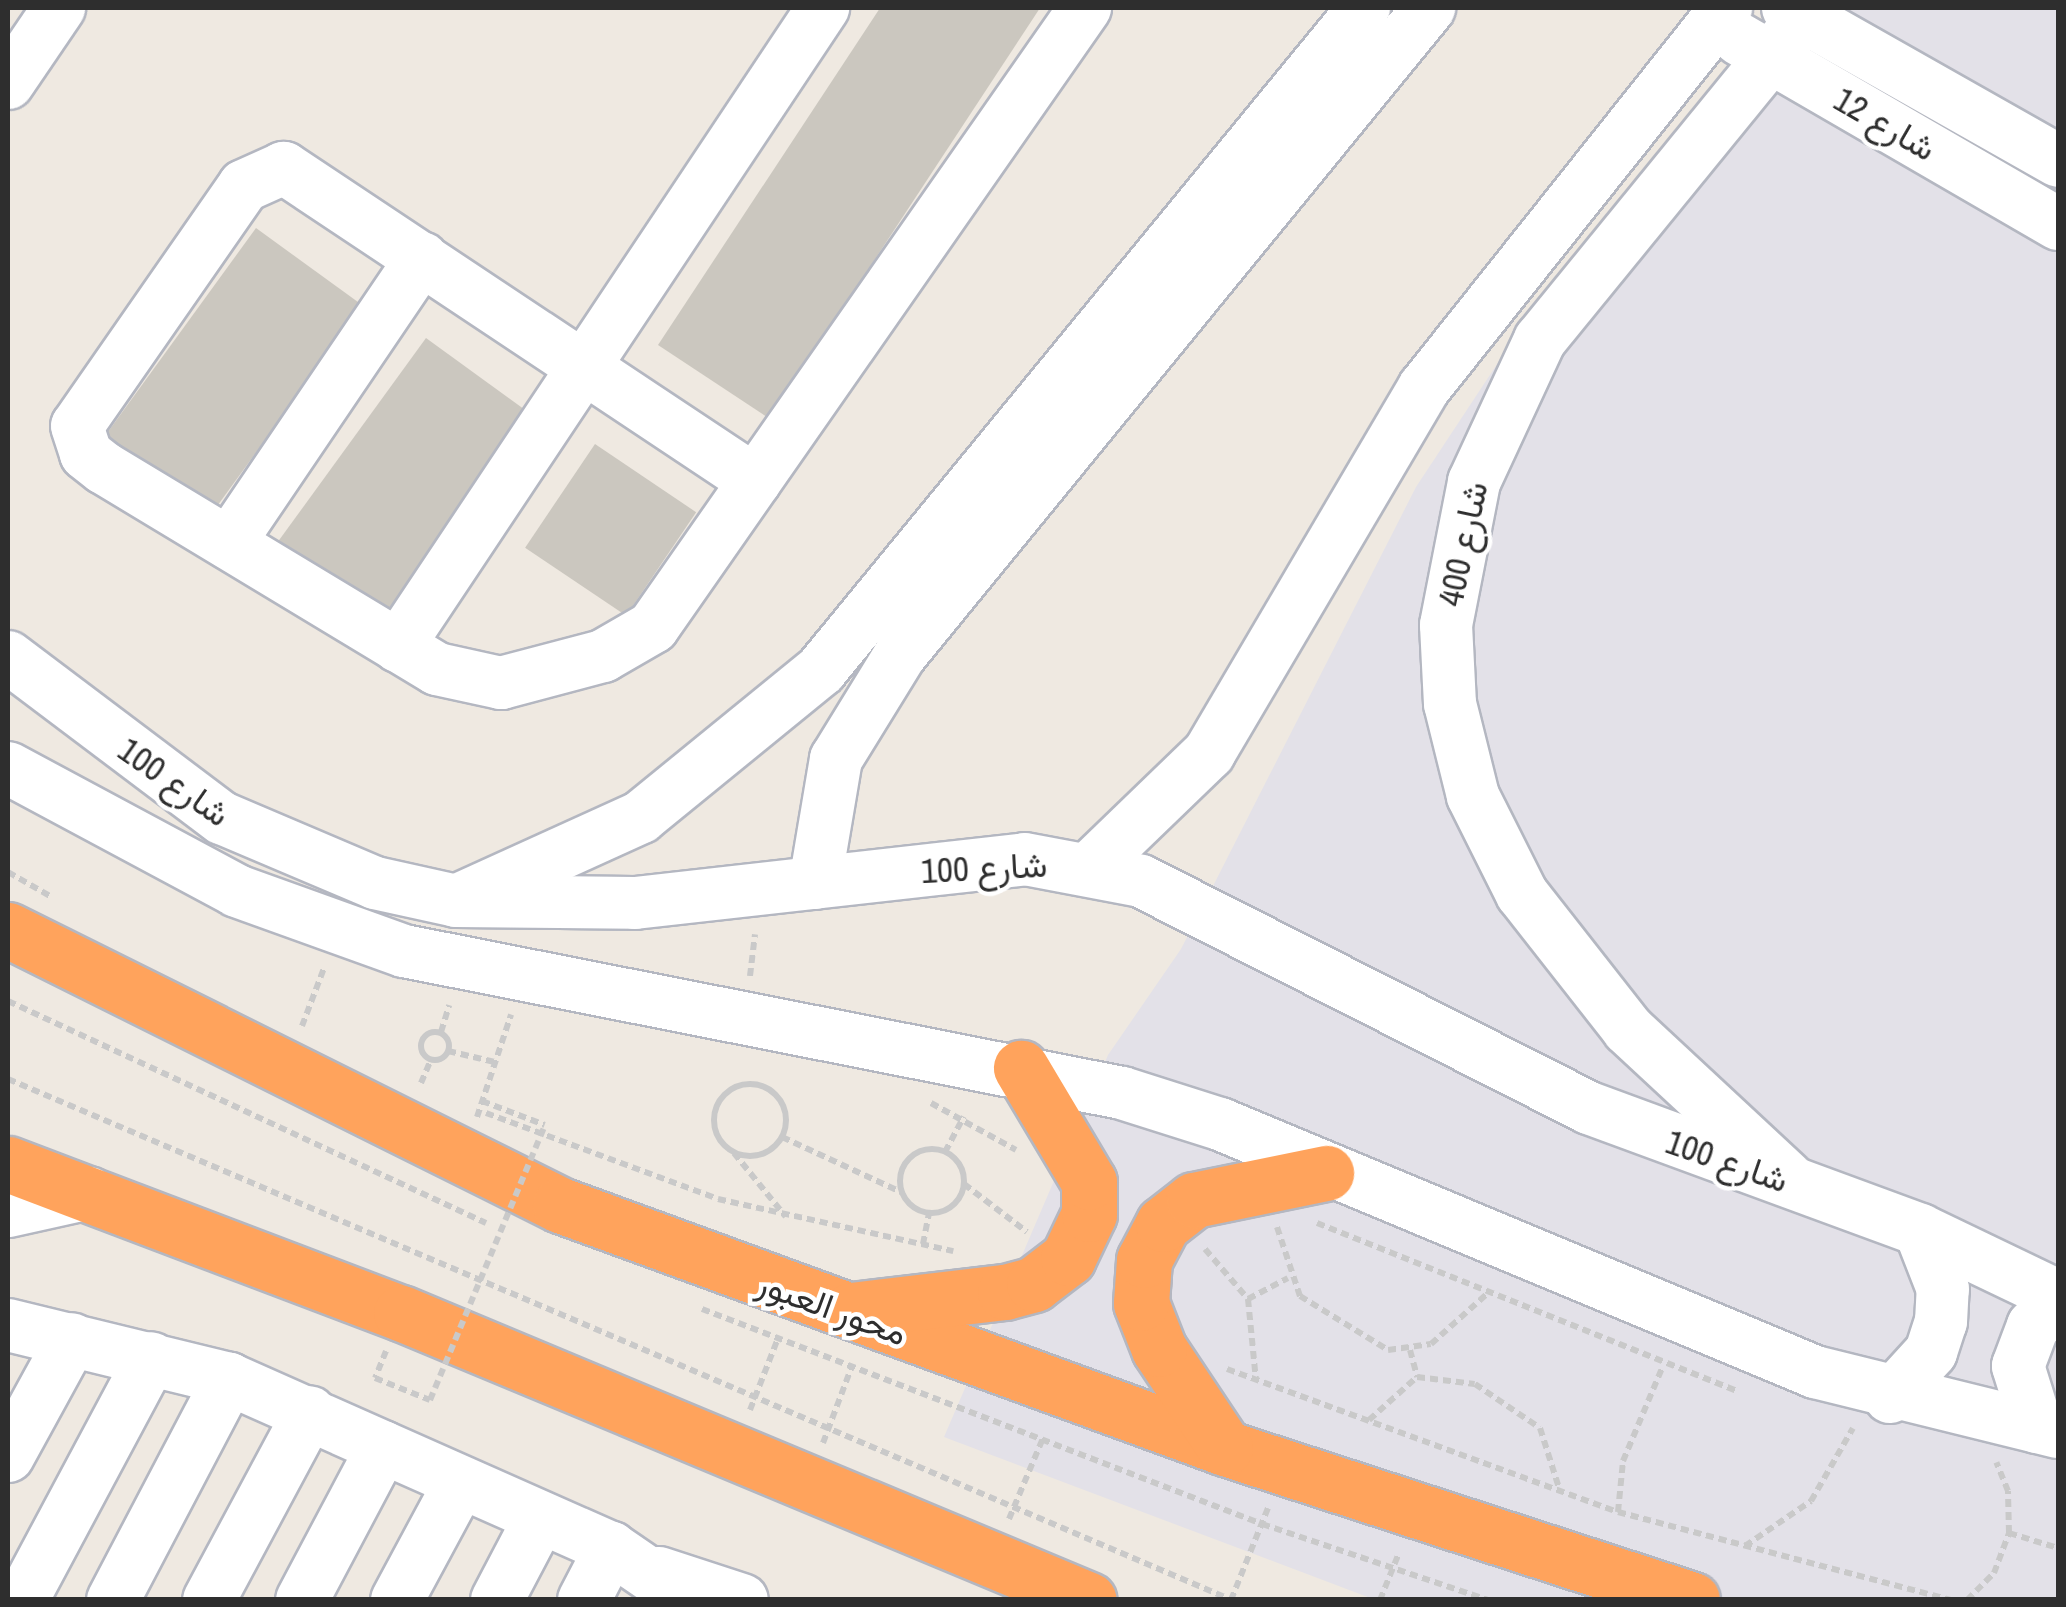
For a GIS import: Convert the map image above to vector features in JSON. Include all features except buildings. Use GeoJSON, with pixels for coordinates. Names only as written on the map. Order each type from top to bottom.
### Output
{"type":"FeatureCollection","features":[{"type":"Feature","properties":{"kind":"highway","name":"محور العبور"},"geometry":{"type":"LineString","coordinates":[[8,930],[560,1205],[833,1310],[1225,1448],[1692,1600]]}},
{"type":"Feature","properties":{"kind":"highway"},"geometry":{"type":"LineString","coordinates":[[833,1310],[1005,1292],[1034,1284],[1068,1258],[1089,1214],[1089,1182],[1021,1068]]}},
{"type":"Feature","properties":{"kind":"highway"},"geometry":{"type":"LineString","coordinates":[[8,1132],[88,1192]]}},
{"type":"Feature","properties":{"kind":"highway"},"geometry":{"type":"LineString","coordinates":[[8,1164],[88,1192],[810,1478],[1004,1530],[1089,1600]]}},
{"type":"Feature","properties":{"kind":"highway"},"geometry":{"type":"LineString","coordinates":[[1225,1448],[1158,1348],[1141,1303],[1144,1260],[1163,1224],[1194,1200],[1315,1196]]}},
{"type":"Feature","properties":{"kind":"street"},"geometry":{"type":"LineString","coordinates":[[8,83],[59,8]]}},
{"type":"Feature","properties":{"kind":"street"},"geometry":{"type":"LineString","coordinates":[[398,646],[823,8]]}},
{"type":"Feature","properties":{"kind":"street"},"geometry":{"type":"LineString","coordinates":[[755,481],[295,172],[261,171],[80,417],[86,454],[398,646],[458,676],[501,682],[603,656],[654,626],[1086,8]]}},
{"type":"Feature","properties":{"kind":"street"},"geometry":{"type":"LineString","coordinates":[[456,901],[640,816],[822,670],[1364,8]]}},
{"type":"Feature","properties":{"kind":"street"},"geometry":{"type":"LineString","coordinates":[[814,883],[836,759],[900,655],[1428,8]]}},
{"type":"Feature","properties":{"kind":"street","name":"شارع 400"},"geometry":{"type":"LineString","coordinates":[[1796,1185],[1628,1029],[1522,894],[1472,796],[1450,704],[1446,626],[1452,565],[1505,401],[1540,340],[1768,57],[1801,10]]}},
{"type":"Feature","properties":{"kind":"street","name":"شارع 12"},"geometry":{"type":"LineString","coordinates":[[1801,10],[2058,161]]}},
{"type":"Feature","properties":{"kind":"street"},"geometry":{"type":"LineString","coordinates":[[1091,867],[1209,754],[1424,388],[1718,16]]}},
{"type":"Feature","properties":{"kind":"street","name":"شارع 12"},"geometry":{"type":"LineString","coordinates":[[1718,16],[1768,57],[2058,224]]}},
{"type":"Feature","properties":{"kind":"street"},"geometry":{"type":"LineString","coordinates":[[229,543],[422,258]]}},
{"type":"Feature","properties":{"kind":"street","name":"شارع 100"},"geometry":{"type":"LineString","coordinates":[[8,657],[222,818],[375,883],[456,901],[545,908],[759,892],[1025,859],[1091,867],[1196,906],[1588,1108],[1920,1230],[2058,1296]]}},
{"type":"Feature","properties":{"kind":"street","name":"شارع 100"},"geometry":{"type":"LineString","coordinates":[[8,768],[237,891],[404,951],[746,1012],[1021,1068],[1220,1124],[1315,1196],[1871,1419],[2035,1438]]}},
{"type":"Feature","properties":{"kind":"street"},"geometry":{"type":"LineString","coordinates":[[8,1210],[88,1192]]}},
{"type":"Feature","properties":{"kind":"street"},"geometry":{"type":"LineString","coordinates":[[1871,1419],[1931,1352],[1941,1322],[1942,1290],[1920,1230]]}},
{"type":"Feature","properties":{"kind":"street"},"geometry":{"type":"LineString","coordinates":[[2035,1438],[2018,1366],[2033,1326],[2058,1305]]}},
{"type":"Feature","properties":{"kind":"street"},"geometry":{"type":"LineString","coordinates":[[8,1325],[229,1379],[611,1548],[680,1593],[742,1600]]}},
{"type":"Feature","properties":{"kind":"street"},"geometry":{"type":"LineString","coordinates":[[8,1456],[72,1339]]}},
{"type":"Feature","properties":{"kind":"street"},"geometry":{"type":"LineString","coordinates":[[22,1600],[151,1358]]}},
{"type":"Feature","properties":{"kind":"street"},"geometry":{"type":"LineString","coordinates":[[113,1600],[229,1379]]}},
{"type":"Feature","properties":{"kind":"street"},"geometry":{"type":"LineString","coordinates":[[209,1600],[310,1412]]}},
{"type":"Feature","properties":{"kind":"street"},"geometry":{"type":"LineString","coordinates":[[302,1600],[383,1447]]}},
{"type":"Feature","properties":{"kind":"street"},"geometry":{"type":"LineString","coordinates":[[397,1600],[460,1483]]}},
{"type":"Feature","properties":{"kind":"street"},"geometry":{"type":"LineString","coordinates":[[497,1600],[540,1518]]}},
{"type":"Feature","properties":{"kind":"street"},"geometry":{"type":"LineString","coordinates":[[584,1600],[611,1548]]}},
{"type":"Feature","properties":{"kind":"path"},"geometry":{"type":"LineString","coordinates":[[8,872],[56,899]]}},
{"type":"Feature","properties":{"kind":"path"},"geometry":{"type":"LineString","coordinates":[[746,1012],[759,892]]}},
{"type":"Feature","properties":{"kind":"path"},"geometry":{"type":"LineString","coordinates":[[310,954],[345,965]]}},
{"type":"Feature","properties":{"kind":"path"},"geometry":{"type":"LineString","coordinates":[[302,1027],[327,960]]}},
{"type":"Feature","properties":{"kind":"path"},"geometry":{"type":"LineString","coordinates":[[448,1051],[441,1032],[452,993]]}},
{"type":"Feature","properties":{"kind":"path"},"geometry":{"type":"LineString","coordinates":[[479,1110],[514,1004],[498,1002]]}},
{"type":"Feature","properties":{"kind":"path"},"geometry":{"type":"LineString","coordinates":[[286,1019],[319,1035]]}},
{"type":"Feature","properties":{"kind":"path"},"geometry":{"type":"LineString","coordinates":[[431,1059],[420,1045],[441,1032]]}},
{"type":"Feature","properties":{"kind":"path"},"geometry":{"type":"LineString","coordinates":[[421,1082],[431,1059],[448,1051],[495,1062]]}},
{"type":"Feature","properties":{"kind":"path"},"geometry":{"type":"LineString","coordinates":[[404,1075],[435,1090]]}},
{"type":"Feature","properties":{"kind":"path"},"geometry":{"type":"LineString","coordinates":[[8,1079],[829,1427],[1004,1530],[1232,1599],[1284,1467]]}},
{"type":"Feature","properties":{"kind":"path"},"geometry":{"type":"LineString","coordinates":[[782,1137],[778,1096],[739,1086],[714,1117],[733,1152],[787,1218]]}},
{"type":"Feature","properties":{"kind":"path"},"geometry":{"type":"LineString","coordinates":[[912,1094],[964,1117],[1026,1158]]}},
{"type":"Feature","properties":{"kind":"path"},"geometry":{"type":"LineString","coordinates":[[376,1378],[430,1400],[545,1126],[482,1101]]}},
{"type":"Feature","properties":{"kind":"path"},"geometry":{"type":"LineString","coordinates":[[464,1104],[787,1218],[959,1252]]}},
{"type":"Feature","properties":{"kind":"path"},"geometry":{"type":"LineString","coordinates":[[945,1152],[964,1117]]}},
{"type":"Feature","properties":{"kind":"path"},"geometry":{"type":"LineString","coordinates":[[733,1152],[760,1155],[782,1137]]}},
{"type":"Feature","properties":{"kind":"path"},"geometry":{"type":"LineString","coordinates":[[782,1137],[901,1192],[930,1214]]}},
{"type":"Feature","properties":{"kind":"path"},"geometry":{"type":"LineString","coordinates":[[945,1152],[964,1184],[1031,1236]]}},
{"type":"Feature","properties":{"kind":"path"},"geometry":{"type":"LineString","coordinates":[[901,1192],[901,1170],[914,1154],[945,1152]]}},
{"type":"Feature","properties":{"kind":"path"},"geometry":{"type":"LineString","coordinates":[[930,1214],[953,1206],[964,1184]]}},
{"type":"Feature","properties":{"kind":"path"},"geometry":{"type":"LineString","coordinates":[[1315,1196],[1488,1292],[1662,1368],[1749,1395]]}},
{"type":"Feature","properties":{"kind":"path"},"geometry":{"type":"LineString","coordinates":[[1275,1210],[1288,1278],[1315,1310],[1388,1350],[1410,1350],[1451,1331],[1488,1292]]}},
{"type":"Feature","properties":{"kind":"path"},"geometry":{"type":"LineString","coordinates":[[923,1244],[930,1214]]}},
{"type":"Feature","properties":{"kind":"path"},"geometry":{"type":"LineString","coordinates":[[1019,1248],[1044,1222]]}},
{"type":"Feature","properties":{"kind":"path"},"geometry":{"type":"LineString","coordinates":[[1192,1258],[1200,1244],[1214,1234]]}},
{"type":"Feature","properties":{"kind":"path"},"geometry":{"type":"LineString","coordinates":[[1200,1244],[1248,1299],[1256,1381]]}},
{"type":"Feature","properties":{"kind":"path"},"geometry":{"type":"LineString","coordinates":[[1248,1299],[1288,1278]]}},
{"type":"Feature","properties":{"kind":"path"},"geometry":{"type":"LineString","coordinates":[[735,1447],[756,1396],[833,1310]]}},
{"type":"Feature","properties":{"kind":"path"},"geometry":{"type":"LineString","coordinates":[[810,1478],[829,1427],[833,1310]]}},
{"type":"Feature","properties":{"kind":"path"},"geometry":{"type":"LineString","coordinates":[[1410,1350],[1417,1377]]}},
{"type":"Feature","properties":{"kind":"path"},"geometry":{"type":"LineString","coordinates":[[1216,1364],[1618,1512],[1951,1600]]}},
{"type":"Feature","properties":{"kind":"path"},"geometry":{"type":"LineString","coordinates":[[1618,1512],[1633,1429],[1662,1368]]}},
{"type":"Feature","properties":{"kind":"path"},"geometry":{"type":"LineString","coordinates":[[1369,1420],[1417,1377],[1475,1384],[1508,1400],[1540,1428],[1559,1488]]}},
{"type":"Feature","properties":{"kind":"path"},"geometry":{"type":"LineString","coordinates":[[1004,1530],[1064,1391]]}},
{"type":"Feature","properties":{"kind":"path"},"geometry":{"type":"LineString","coordinates":[[1836,1422],[1871,1419]]}},
{"type":"Feature","properties":{"kind":"path"},"geometry":{"type":"LineString","coordinates":[[1744,1546],[1811,1501],[1871,1419]]}},
{"type":"Feature","properties":{"kind":"path"},"geometry":{"type":"LineString","coordinates":[[1967,1600],[1994,1573],[2009,1534],[2008,1491],[1991,1452],[2035,1438]]}},
{"type":"Feature","properties":{"kind":"path"},"geometry":{"type":"LineString","coordinates":[[2009,1534],[2058,1548]]}},
{"type":"Feature","properties":{"kind":"shaded area"},"geometry":{"type":"Polygon","coordinates":[[[1777,8],[2058,8],[2058,1599],[1373,1599],[944,1437],[1108,1055],[1181,949],[1416,487],[1548,287],[1777,8]]]}}]}
